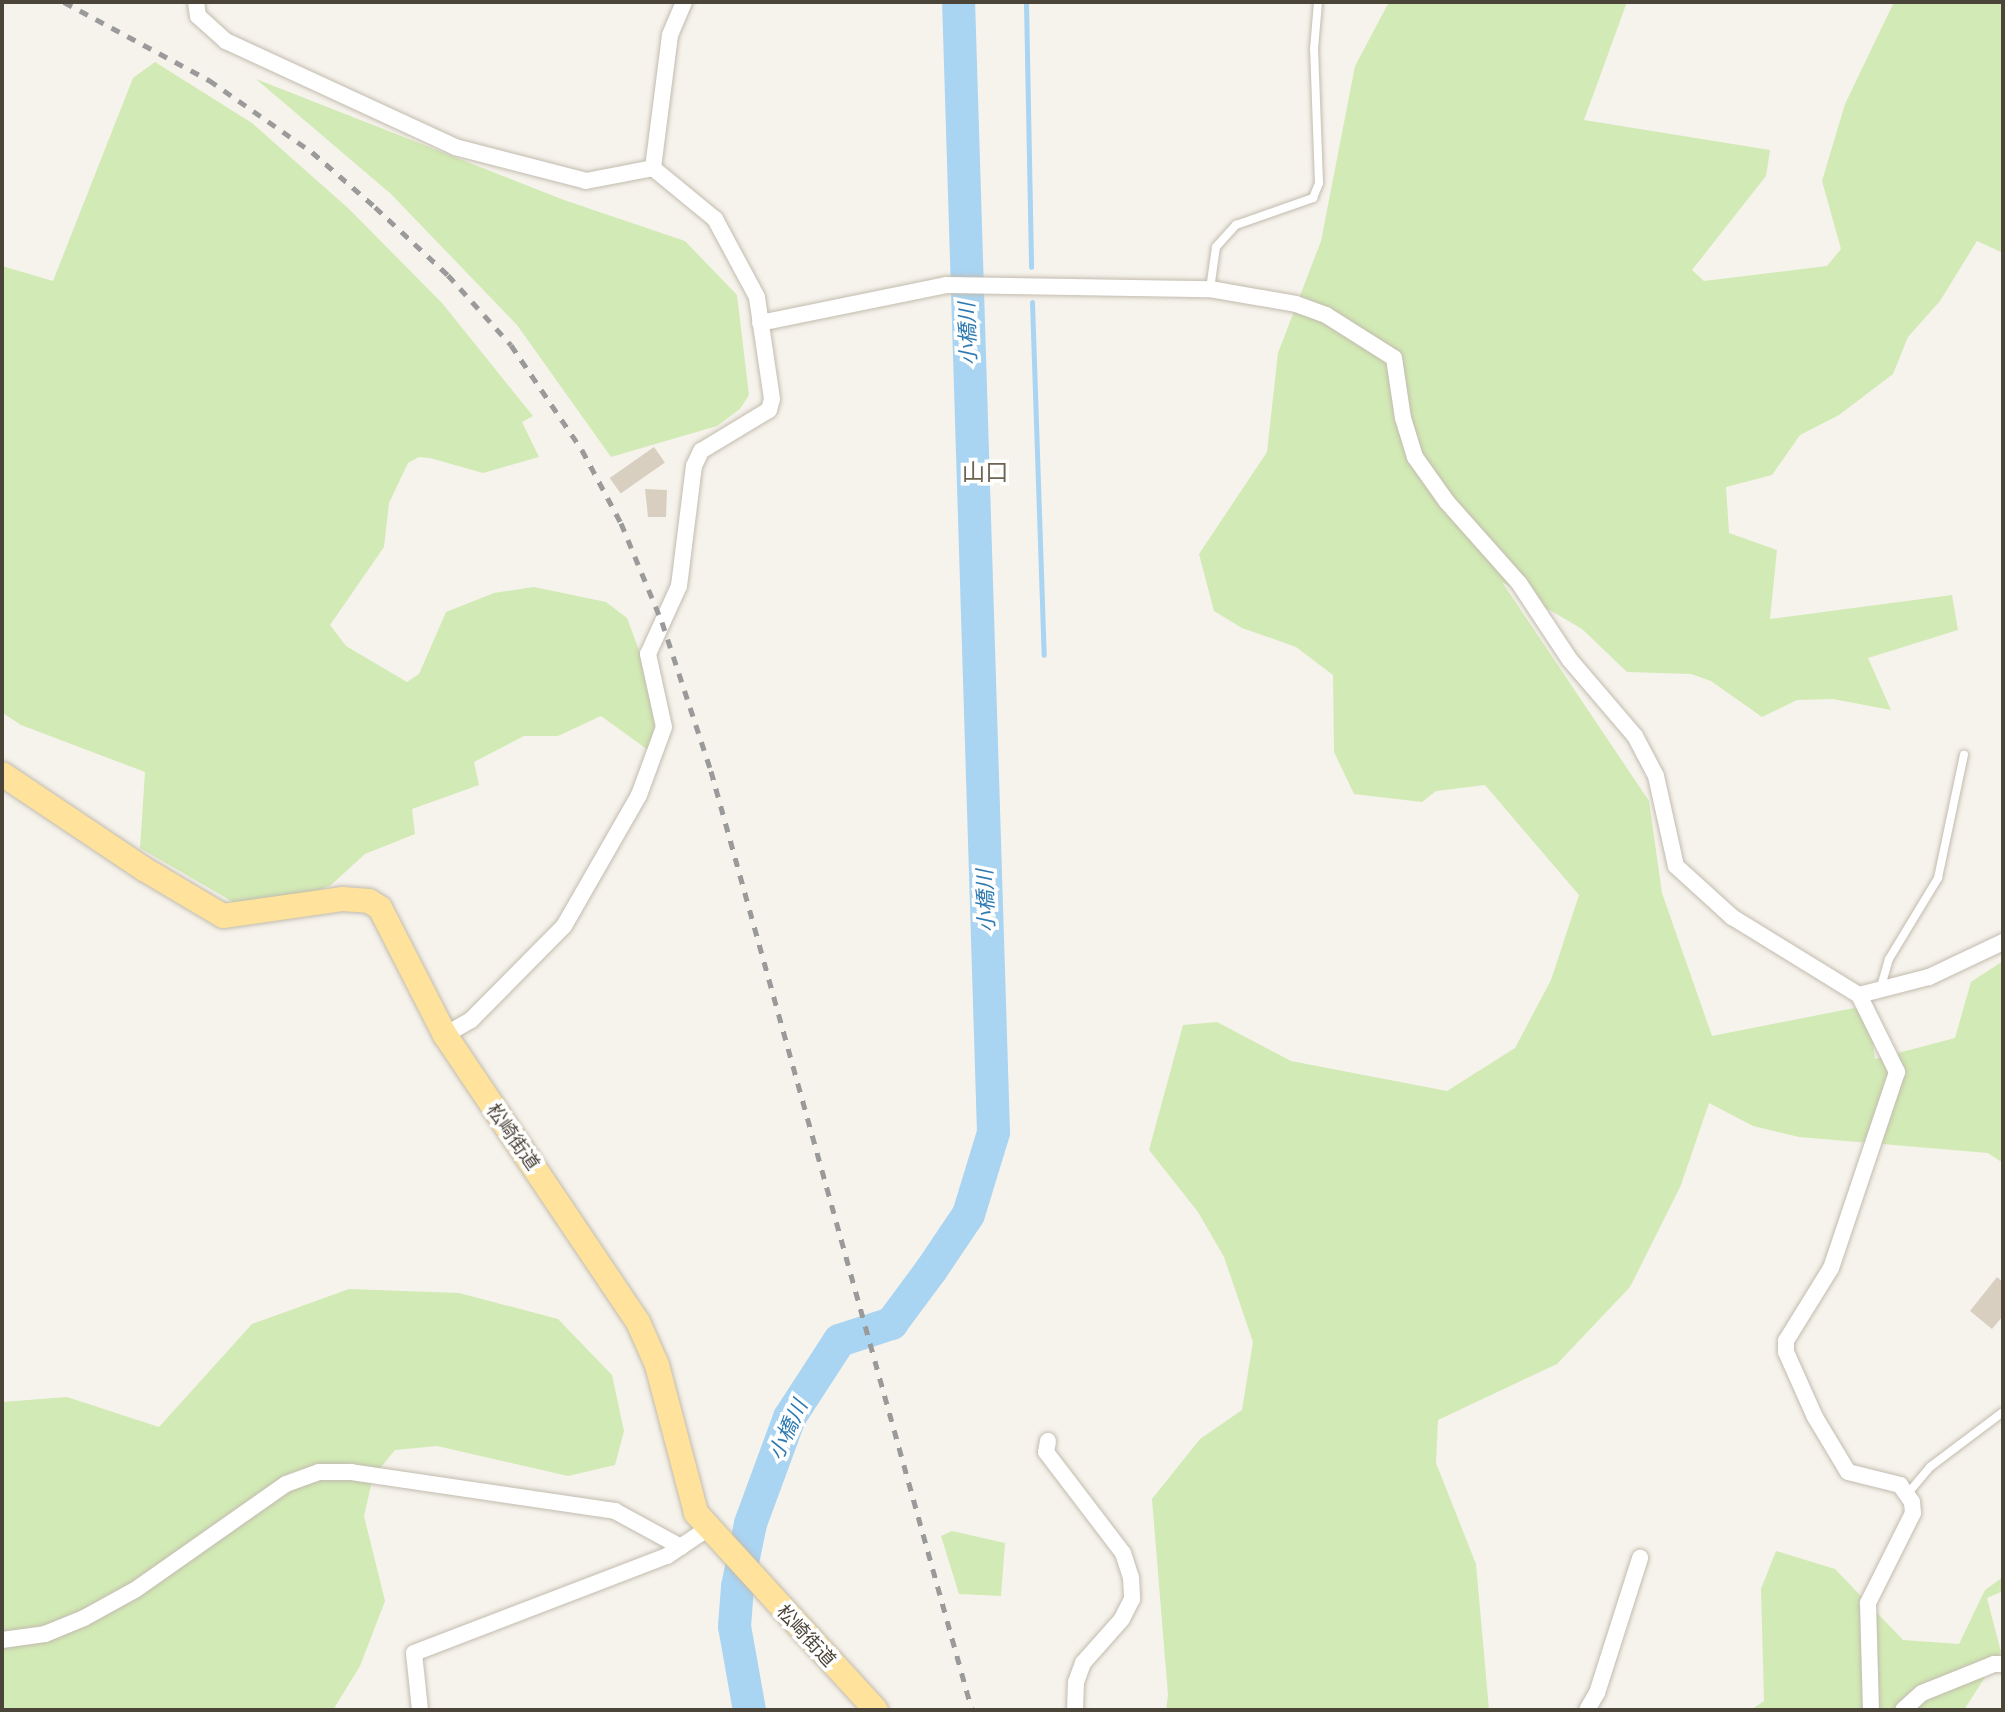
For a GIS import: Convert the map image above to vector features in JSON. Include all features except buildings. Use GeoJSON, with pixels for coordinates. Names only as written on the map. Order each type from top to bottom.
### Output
{"type":"FeatureCollection","features":[{"type":"Feature","properties":{"kind":"main road","name":"松崎街道"},"geometry":{"type":"LineString","coordinates":[[2,774],[196,903],[223,916],[342,899],[369,901],[391,924],[444,1035],[638,1322],[657,1365],[696,1513],[876,1710]]}},
{"type":"Feature","properties":{"kind":"street"},"geometry":{"type":"LineString","coordinates":[[196,2],[198,16],[226,41],[455,147],[586,181],[653,168]]}},
{"type":"Feature","properties":{"kind":"street"},"geometry":{"type":"LineString","coordinates":[[653,168],[670,35],[684,2]]}},
{"type":"Feature","properties":{"kind":"street"},"geometry":{"type":"LineString","coordinates":[[444,1035],[471,1020],[565,926],[639,796],[664,727],[648,654],[679,586],[694,466],[701,451],[769,410],[772,399],[757,297],[715,219],[653,168]]}},
{"type":"Feature","properties":{"kind":"street"},"geometry":{"type":"LineString","coordinates":[[760,323],[947,285],[1012,283],[1210,289],[1296,304],[1326,314],[1394,358],[1403,418],[1415,457],[1447,502],[1494,549],[1570,660],[1635,736],[1656,776],[1675,866],[1732,917],[1859,995],[1897,1072],[1831,1268],[1791,1330],[1786,1352],[1815,1418],[1847,1472],[1900,1485],[1909,1492],[1913,1513],[1868,1603],[1866,1673],[1871,1710]]}},
{"type":"Feature","properties":{"kind":"street"},"geometry":{"type":"LineString","coordinates":[[1859,995],[1929,977],[2003,942]]}},
{"type":"Feature","properties":{"kind":"street"},"geometry":{"type":"LineString","coordinates":[[1048,1440],[1046,1452],[1123,1553],[1131,1577],[1132,1599],[1122,1619],[1083,1663],[1076,1682],[1075,1710]]}},
{"type":"Feature","properties":{"kind":"street"},"geometry":{"type":"LineString","coordinates":[[2,1640],[45,1634],[84,1618],[135,1590],[286,1485],[320,1472],[351,1472],[615,1511],[681,1547]]}},
{"type":"Feature","properties":{"kind":"street"},"geometry":{"type":"LineString","coordinates":[[420,1710],[414,1653],[681,1547],[708,1529]]}},
{"type":"Feature","properties":{"kind":"street"},"geometry":{"type":"LineString","coordinates":[[1587,1710],[1597,1693],[1640,1558]]}},
{"type":"Feature","properties":{"kind":"street"},"geometry":{"type":"LineString","coordinates":[[1903,1710],[1922,1693],[2003,1664]]}},
{"type":"Feature","properties":{"kind":"lane"},"geometry":{"type":"LineString","coordinates":[[1210,289],[1216,247],[1236,225],[1313,198],[1319,184],[1314,49],[1318,2]]}},
{"type":"Feature","properties":{"kind":"lane"},"geometry":{"type":"LineString","coordinates":[[1880,990],[1889,959],[1938,878],[1964,755]]}},
{"type":"Feature","properties":{"kind":"lane"},"geometry":{"type":"LineString","coordinates":[[1909,1492],[1930,1467],[2003,1412]]}},
{"type":"Feature","properties":{"kind":"green space"},"geometry":{"type":"Polygon","coordinates":[[[1389,2],[1627,2],[1584,120],[1770,150],[1766,176],[1692,270],[1704,281],[1827,266],[1841,249],[1822,181],[1845,104],[1894,2],[2003,2],[2003,253],[1977,241],[1940,301],[1908,337],[1893,374],[1839,415],[1800,435],[1772,475],[1726,487],[1729,533],[1777,550],[1770,619],[1952,595],[1958,630],[1868,658],[1891,710],[1833,699],[1797,700],[1762,717],[1711,681],[1691,674],[1627,672],[1582,629],[1502,582],[1649,801],[1662,893],[1712,1036],[1854,1008],[1870,1016],[1875,1059],[1955,1038],[1971,982],[2003,961],[2003,1163],[1988,1153],[1799,1137],[1753,1126],[1709,1103],[1681,1185],[1630,1287],[1557,1364],[1438,1420],[1436,1463],[1476,1564],[1489,1710],[1166,1710],[1168,1695],[1152,1499],[1200,1439],[1242,1410],[1253,1342],[1224,1257],[1198,1212],[1149,1150],[1183,1025],[1217,1022],[1291,1061],[1447,1091],[1515,1048],[1551,980],[1579,895],[1485,785],[1436,791],[1422,802],[1354,794],[1334,752],[1333,675],[1296,647],[1242,628],[1214,611],[1199,554],[1267,452],[1278,353],[1321,241],[1355,66],[1389,2]]]}},
{"type":"Feature","properties":{"kind":"green space"},"geometry":{"type":"Polygon","coordinates":[[[155,62],[252,123],[348,208],[442,303],[533,416],[522,422],[539,457],[483,473],[430,458],[419,457],[408,463],[389,503],[384,547],[330,625],[346,646],[407,682],[419,674],[446,612],[494,593],[534,587],[606,602],[627,618],[653,688],[657,716],[648,750],[601,716],[558,736],[524,736],[474,762],[479,785],[412,809],[415,834],[365,854],[331,885],[312,893],[233,902],[140,848],[145,772],[21,725],[3,713],[2,266],[53,281],[133,78],[155,62]]]}},
{"type":"Feature","properties":{"kind":"green space"},"geometry":{"type":"Polygon","coordinates":[[[256,79],[564,200],[685,241],[737,295],[749,395],[740,409],[717,426],[611,457],[517,325],[391,194],[256,79]]]}},
{"type":"Feature","properties":{"kind":"green space"},"geometry":{"type":"Polygon","coordinates":[[[349,1289],[459,1293],[558,1319],[612,1375],[624,1431],[615,1465],[568,1476],[437,1446],[395,1450],[373,1477],[364,1516],[385,1601],[360,1666],[333,1710],[2,1710],[2,1402],[67,1397],[159,1427],[252,1324],[349,1289]]]}},
{"type":"Feature","properties":{"kind":"green space"},"geometry":{"type":"Polygon","coordinates":[[[952,1531],[1005,1543],[1001,1596],[959,1594],[941,1536],[952,1531]]]}},
{"type":"Feature","properties":{"kind":"green space"},"geometry":{"type":"Polygon","coordinates":[[[1776,1551],[1835,1569],[1903,1640],[1959,1644],[1985,1590],[2003,1577],[2003,1591],[1987,1598],[2001,1652],[1964,1710],[1751,1710],[1764,1701],[1761,1589],[1776,1551]]]}},
{"type":"Feature","properties":{"kind":"waterway","name":"小橋川"},"geometry":{"type":"LineString","coordinates":[[749,1710],[734,1626],[737,1586],[750,1523],[789,1417],[839,1340],[891,1323],[931,1269],[968,1214],[993,1132],[958,2]]}},
{"type":"Feature","properties":{"kind":"waterway"},"geometry":{"type":"LineString","coordinates":[[1026,2],[1031,267]]}},
{"type":"Feature","properties":{"kind":"waterway"},"geometry":{"type":"LineString","coordinates":[[1032,302],[1044,655]]}},
{"type":"Feature","properties":{"kind":"railway"},"geometry":{"type":"LineString","coordinates":[[64,2],[209,80],[312,152],[448,275],[511,345],[582,450],[621,523],[662,622],[711,771],[972,1710]]}},
{"type":"Feature","properties":{"kind":"district","name":"山口"},"geometry":{"type":"Point","coordinates":[985,472]}}]}
